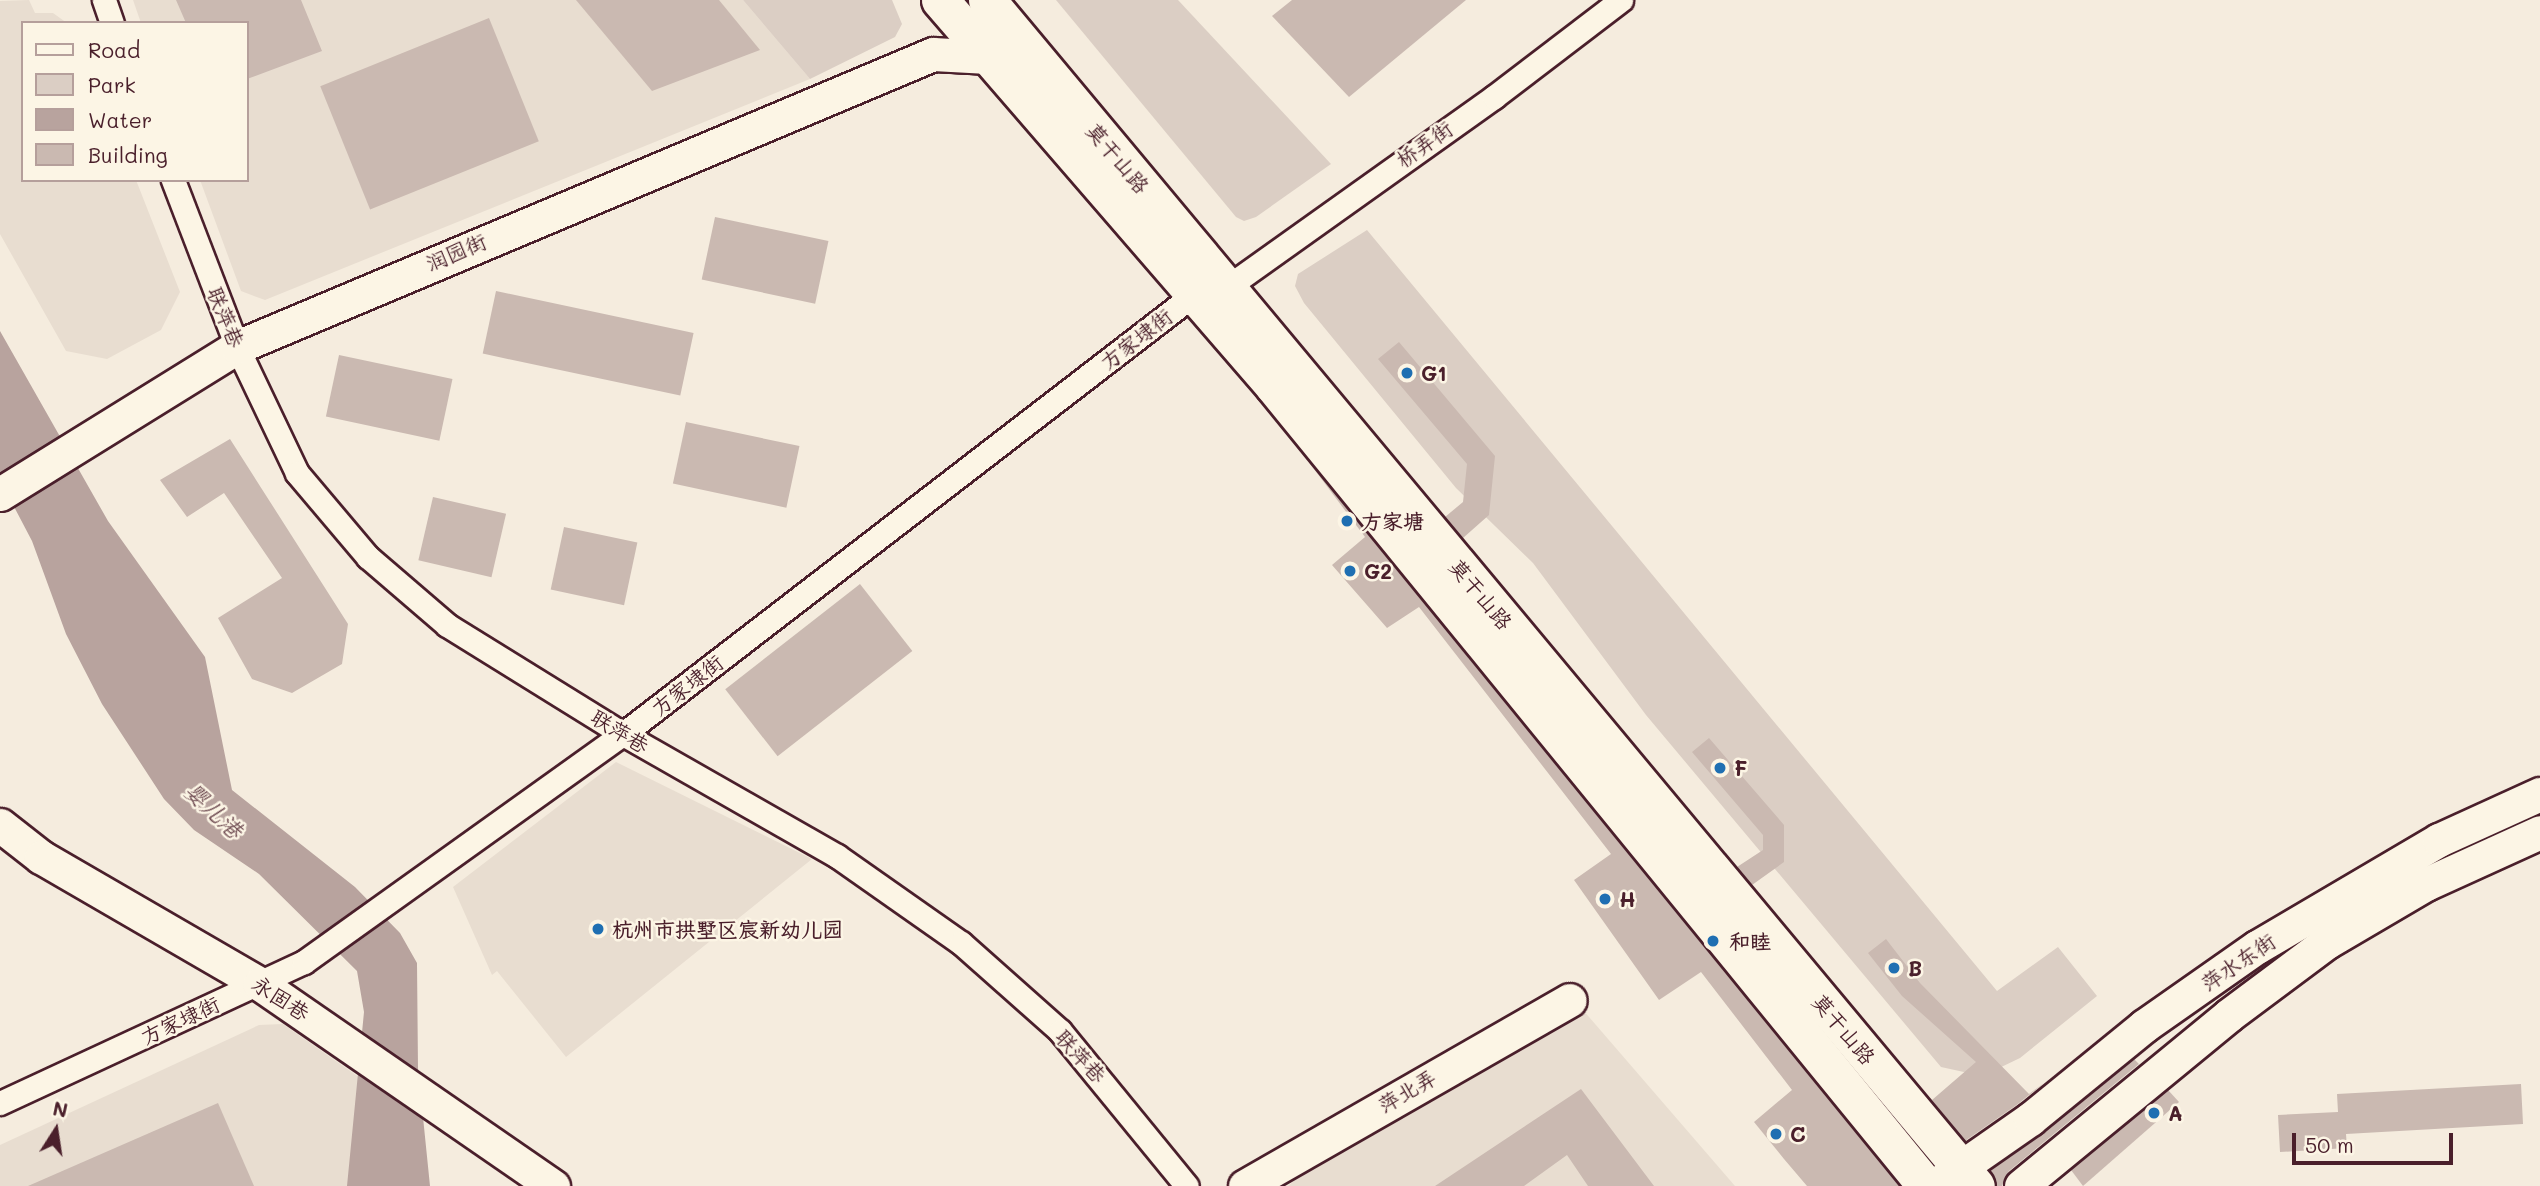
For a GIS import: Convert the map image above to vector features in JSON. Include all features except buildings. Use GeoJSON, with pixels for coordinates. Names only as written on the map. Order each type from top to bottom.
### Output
{"type":"FeatureCollection","features":[{"type":"Feature","properties":{"kind":"main road","name":"莫干山路"},"geometry":{"type":"LineString","coordinates":[[987,0],[1210,291],[1957,1180]]}},
{"type":"Feature","properties":{"kind":"main road","name":"莫干山路"},"geometry":{"type":"LineString","coordinates":[[943,3],[988,57],[1210,291],[1273,385],[1926,1186]]}},
{"type":"Feature","properties":{"kind":"street"},"geometry":{"type":"LineString","coordinates":[[104,0],[111,21]]}},
{"type":"Feature","properties":{"kind":"street","name":"桥弄街"},"geometry":{"type":"LineString","coordinates":[[1210,291],[1494,97],[1620,0]]}},
{"type":"Feature","properties":{"kind":"street"},"geometry":{"type":"LineString","coordinates":[[933,54],[943,3]]}},
{"type":"Feature","properties":{"kind":"street","name":"润园街"},"geometry":{"type":"LineString","coordinates":[[0,494],[237,347],[933,54],[988,57]]}},
{"type":"Feature","properties":{"kind":"street","name":"联萍巷"},"geometry":{"type":"LineString","coordinates":[[174,182],[237,347],[298,473],[368,557],[447,625],[623,734],[837,856],[961,943],[1060,1031],[1187,1186]]}},
{"type":"Feature","properties":{"kind":"street","name":"方家埭街"},"geometry":{"type":"LineString","coordinates":[[0,1102],[304,962],[623,734],[1210,291]]}},
{"type":"Feature","properties":{"kind":"street","name":"萍水东街"},"geometry":{"type":"LineString","coordinates":[[1957,1180],[2144,1026],[2257,947],[2439,840],[2540,794]]}},
{"type":"Feature","properties":{"kind":"street","name":"永固巷"},"geometry":{"type":"LineString","coordinates":[[0,825],[41,857],[260,984],[512,1154],[552,1186]]}},
{"type":"Feature","properties":{"kind":"street","name":"萍水东街"},"geometry":{"type":"LineString","coordinates":[[2021,1186],[2229,1015],[2327,942],[2426,884],[2540,832]]}},
{"type":"Feature","properties":{"kind":"street","name":"萍北弄"},"geometry":{"type":"LineString","coordinates":[[1245,1186],[1570,1000]]}},
{"type":"Feature","properties":{"kind":"shaded area"},"geometry":{"type":"Polygon","coordinates":[[[29,0],[35,13],[53,13],[64,21],[21,21],[21,182],[137,182],[180,292],[161,330],[107,359],[66,351],[0,234],[0,1],[29,0]]]}},
{"type":"Feature","properties":{"kind":"shaded area"},"geometry":{"type":"Polygon","coordinates":[[[133,0],[743,0],[810,79],[265,300],[241,291],[201,182],[248,182],[248,21],[140,21],[133,0]]]}},
{"type":"Feature","properties":{"kind":"shaded area","name":"杭州市拱墅区宸新幼儿园"},"geometry":{"type":"Polygon","coordinates":[[[616,762],[812,859],[566,1057],[497,971],[492,975],[453,887],[616,762]]]}},
{"type":"Feature","properties":{"kind":"shaded area"},"geometry":{"type":"Polygon","coordinates":[[[1583,1010],[1735,1186],[1288,1186],[1302,1174],[1583,1010]]]}},
{"type":"Feature","properties":{"kind":"shaded area"},"geometry":{"type":"Polygon","coordinates":[[[283,1024],[376,1089],[380,1186],[0,1186],[0,1145],[259,1025],[283,1024]]]}},
{"type":"Feature","properties":{"kind":"green space"},"geometry":{"type":"Polygon","coordinates":[[[743,0],[892,0],[902,24],[895,37],[810,79],[743,0]]]}},
{"type":"Feature","properties":{"kind":"green space"},"geometry":{"type":"Polygon","coordinates":[[[1056,0],[1178,0],[1331,164],[1256,217],[1244,221],[1236,217],[1056,0]]]}},
{"type":"Feature","properties":{"kind":"green space"},"geometry":{"type":"Polygon","coordinates":[[[1367,230],[1997,991],[2058,947],[2097,996],[2020,1058],[1995,1070],[1973,1074],[1941,1067],[1646,715],[1533,563],[1456,488],[1304,303],[1295,286],[1298,274],[1367,230]]]}},
{"type":"Feature","properties":{"kind":"water","name":"婴儿港"},"geometry":{"type":"Polygon","coordinates":[[[0,331],[108,521],[205,657],[232,790],[355,887],[400,933],[417,963],[418,1068],[430,1186],[347,1186],[364,1012],[357,971],[259,874],[194,830],[164,799],[102,704],[66,634],[32,541],[0,480],[0,331]]]}},
{"type":"Feature","properties":{"kind":"place","name":"G1"},"geometry":{"type":"Point","coordinates":[1407,373]}},
{"type":"Feature","properties":{"kind":"place","name":"方家塘"},"geometry":{"type":"Point","coordinates":[1347,521]}},
{"type":"Feature","properties":{"kind":"place","name":"G2"},"geometry":{"type":"Point","coordinates":[1350,571]}},
{"type":"Feature","properties":{"kind":"place","name":"F"},"geometry":{"type":"Point","coordinates":[1720,768]}},
{"type":"Feature","properties":{"kind":"place","name":"H"},"geometry":{"type":"Point","coordinates":[1605,899]}},
{"type":"Feature","properties":{"kind":"place","name":"杭州市拱墅区宸新幼儿园"},"geometry":{"type":"Point","coordinates":[598,929]}},
{"type":"Feature","properties":{"kind":"place","name":"和睦"},"geometry":{"type":"Point","coordinates":[1713,941]}},
{"type":"Feature","properties":{"kind":"place","name":"B"},"geometry":{"type":"Point","coordinates":[1894,968]}},
{"type":"Feature","properties":{"kind":"place","name":"A"},"geometry":{"type":"Point","coordinates":[2154,1113]}},
{"type":"Feature","properties":{"kind":"place","name":"C"},"geometry":{"type":"Point","coordinates":[1776,1134]}}]}
